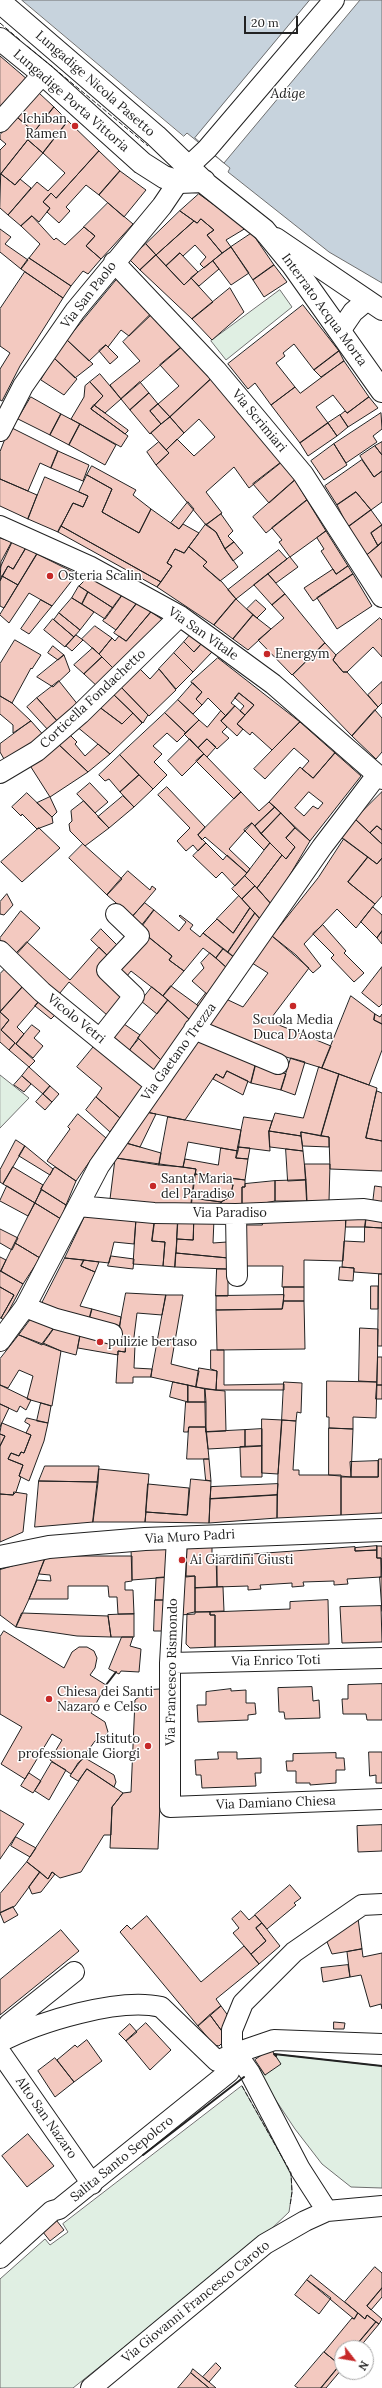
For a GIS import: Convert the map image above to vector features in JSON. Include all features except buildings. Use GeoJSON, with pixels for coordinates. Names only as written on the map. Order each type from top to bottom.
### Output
{"type":"FeatureCollection","features":[{"type":"Feature","properties":{"kind":"main road","name":"Lungadige Nicola Pasetto"},"geometry":{"type":"LineString","coordinates":[[0,2],[156,136],[190,176],[264,230]]}},
{"type":"Feature","properties":{"kind":"main road","name":"Lungadige Porta Vittoria"},"geometry":{"type":"LineString","coordinates":[[0,39],[43,74],[140,161],[169,172],[177,172],[190,176]]}},
{"type":"Feature","properties":{"kind":"main road"},"geometry":{"type":"LineString","coordinates":[[140,161],[155,153],[156,136]]}},
{"type":"Feature","properties":{"kind":"main road","name":"Interrato Acqua Morta"},"geometry":{"type":"LineString","coordinates":[[264,230],[340,331],[382,392]]}},
{"type":"Feature","properties":{"kind":"main road","name":"Via Muro Padri"},"geometry":{"type":"LineString","coordinates":[[0,1557],[49,1547],[177,1538],[382,1530]]}},
{"type":"Feature","properties":{"kind":"street","name":"Via San Paolo"},"geometry":{"type":"LineString","coordinates":[[0,431],[5,410],[75,311],[165,202],[190,176],[207,149],[334,0]]}},
{"type":"Feature","properties":{"kind":"street"},"geometry":{"type":"LineString","coordinates":[[0,122],[43,74]]}},
{"type":"Feature","properties":{"kind":"street","name":"Lungadige Porta Vittoria"},"geometry":{"type":"LineString","coordinates":[[140,161],[162,189],[165,202]]}},
{"type":"Feature","properties":{"kind":"street"},"geometry":{"type":"LineString","coordinates":[[264,230],[374,306]]}},
{"type":"Feature","properties":{"kind":"street","name":"Via Scrimiari"},"geometry":{"type":"LineString","coordinates":[[114,262],[216,370],[304,474],[382,597]]}},
{"type":"Feature","properties":{"kind":"street"},"geometry":{"type":"LineString","coordinates":[[340,331],[353,312],[374,306]]}},
{"type":"Feature","properties":{"kind":"street","name":"Via San Vitale"},"geometry":{"type":"LineString","coordinates":[[0,526],[89,566],[180,616],[273,684],[380,777]]}},
{"type":"Feature","properties":{"kind":"street","name":"Corticella Fondachetto"},"geometry":{"type":"LineString","coordinates":[[0,773],[37,752],[80,714],[180,616]]}},
{"type":"Feature","properties":{"kind":"street","name":"Via Gaetano Trezza"},"geometry":{"type":"LineString","coordinates":[[0,1341],[25,1307],[99,1166],[155,1084],[259,940],[322,847],[380,777]]}},
{"type":"Feature","properties":{"kind":"street"},"geometry":{"type":"LineString","coordinates":[[100,1039],[134,996],[107,970],[139,936],[116,914]]}},
{"type":"Feature","properties":{"kind":"street","name":"Vicolo Vetri"},"geometry":{"type":"LineString","coordinates":[[0,951],[42,992],[155,1084]]}},
{"type":"Feature","properties":{"kind":"street"},"geometry":{"type":"LineString","coordinates":[[194,1029],[278,1064]]}},
{"type":"Feature","properties":{"kind":"street","name":"Via Paradiso"},"geometry":{"type":"LineString","coordinates":[[78,1206],[154,1213],[236,1214],[364,1209],[382,1212]]}},
{"type":"Feature","properties":{"kind":"street"},"geometry":{"type":"LineString","coordinates":[[236,1214],[236,1276]]}},
{"type":"Feature","properties":{"kind":"street"},"geometry":{"type":"LineString","coordinates":[[25,1307],[56,1319],[112,1334]]}},
{"type":"Feature","properties":{"kind":"street","name":"Via Francesco Rismondo"},"geometry":{"type":"LineString","coordinates":[[170,1807],[170,1663],[177,1538]]}},
{"type":"Feature","properties":{"kind":"street","name":"Via Enrico Toti"},"geometry":{"type":"LineString","coordinates":[[170,1663],[382,1658]]}},
{"type":"Feature","properties":{"kind":"street","name":"Via Damiano Chiesa"},"geometry":{"type":"LineString","coordinates":[[170,1807],[382,1799]]}},
{"type":"Feature","properties":{"kind":"street"},"geometry":{"type":"LineString","coordinates":[[327,2211],[300,2169],[250,2073],[236,2053],[232,2045],[232,2030],[243,2003],[294,1952],[362,1905],[382,1904]]}},
{"type":"Feature","properties":{"kind":"street"},"geometry":{"type":"LineString","coordinates":[[3,2044],[9,2024],[74,1972]]}},
{"type":"Feature","properties":{"kind":"street"},"geometry":{"type":"LineString","coordinates":[[3,2044],[60,2019],[102,2008],[150,2004],[161,2007],[217,2061],[274,2040],[382,2044]]}},
{"type":"Feature","properties":{"kind":"street","name":"Alto San Nazaro"},"geometry":{"type":"LineString","coordinates":[[3,2044],[92,2184]]}},
{"type":"Feature","properties":{"kind":"street","name":"Salita Santo Sepolcro"},"geometry":{"type":"LineString","coordinates":[[0,2258],[52,2211],[59,2209],[92,2184],[229,2072],[236,2053]]}},
{"type":"Feature","properties":{"kind":"street","name":"Via Giovanni Francesco Caroto"},"geometry":{"type":"LineString","coordinates":[[91,2388],[265,2244],[305,2221],[327,2211],[382,2206]]}},
{"type":"Feature","properties":{"kind":"green space"},"geometry":{"type":"Polygon","coordinates":[[[280,290],[292,307],[226,360],[211,341],[280,290]]]}},
{"type":"Feature","properties":{"kind":"green space"},"geometry":{"type":"Polygon","coordinates":[[[0,1075],[29,1098],[0,1128],[0,1075]]]}},
{"type":"Feature","properties":{"kind":"green space"},"geometry":{"type":"Polygon","coordinates":[[[274,2054],[382,2066],[382,2188],[351,2187],[322,2164],[295,2129],[255,2069],[258,2066],[265,2075],[274,2054]]]}},
{"type":"Feature","properties":{"kind":"green space"},"geometry":{"type":"Polygon","coordinates":[[[242,2086],[291,2173],[292,2192],[289,2212],[267,2233],[73,2388],[0,2388],[0,2279],[45,2239],[50,2245],[68,2232],[63,2224],[242,2086]]]}},
{"type":"Feature","properties":{"kind":"water","name":"Adige"},"geometry":{"type":"Polygon","coordinates":[[[22,0],[382,0],[382,283],[329,252],[228,172],[230,168],[187,133],[184,136],[22,0]]]}},
{"type":"Feature","properties":{"kind":"pier"},"geometry":{"type":"Polygon","coordinates":[[[310,0],[360,0],[224,163],[195,138],[310,0]]]}},
{"type":"Feature","properties":{"kind":"fence"},"geometry":{"type":"LineString","coordinates":[[0,23],[20,40]]}},
{"type":"Feature","properties":{"kind":"fence"},"geometry":{"type":"LineString","coordinates":[[27,46],[148,146]]}},
{"type":"Feature","properties":{"kind":"fence"},"geometry":{"type":"LineString","coordinates":[[242,2086],[291,2173],[292,2192],[290,2206]]}},
{"type":"Feature","properties":{"kind":"wall"},"geometry":{"type":"LineString","coordinates":[[106,1685],[116,1672]]}},
{"type":"Feature","properties":{"kind":"wall"},"geometry":{"type":"LineString","coordinates":[[276,2056],[274,2054],[382,2066]]}},
{"type":"Feature","properties":{"kind":"wall"},"geometry":{"type":"LineString","coordinates":[[143,2155],[244,2077]]}},
{"type":"Feature","properties":{"kind":"place","name":"Ichiban Ramen"},"geometry":{"type":"Point","coordinates":[75,126]}},
{"type":"Feature","properties":{"kind":"place","name":"Osteria Scalin"},"geometry":{"type":"Point","coordinates":[50,576]}},
{"type":"Feature","properties":{"kind":"place","name":"Energym"},"geometry":{"type":"Point","coordinates":[267,654]}},
{"type":"Feature","properties":{"kind":"place","name":"Scuola Media Duca D'Aosta"},"geometry":{"type":"Point","coordinates":[293,1006]}},
{"type":"Feature","properties":{"kind":"place","name":"Santa Maria del Paradiso"},"geometry":{"type":"Point","coordinates":[153,1186]}},
{"type":"Feature","properties":{"kind":"place","name":"pulizie bertaso"},"geometry":{"type":"Point","coordinates":[100,1342]}},
{"type":"Feature","properties":{"kind":"place","name":"Ai Giardini Giusti"},"geometry":{"type":"Point","coordinates":[182,1560]}},
{"type":"Feature","properties":{"kind":"place","name":"Chiesa dei Santi Nazaro e Celso"},"geometry":{"type":"Point","coordinates":[49,1699]}},
{"type":"Feature","properties":{"kind":"place","name":"Istituto professionale Giorgi"},"geometry":{"type":"Point","coordinates":[148,1746]}}]}
